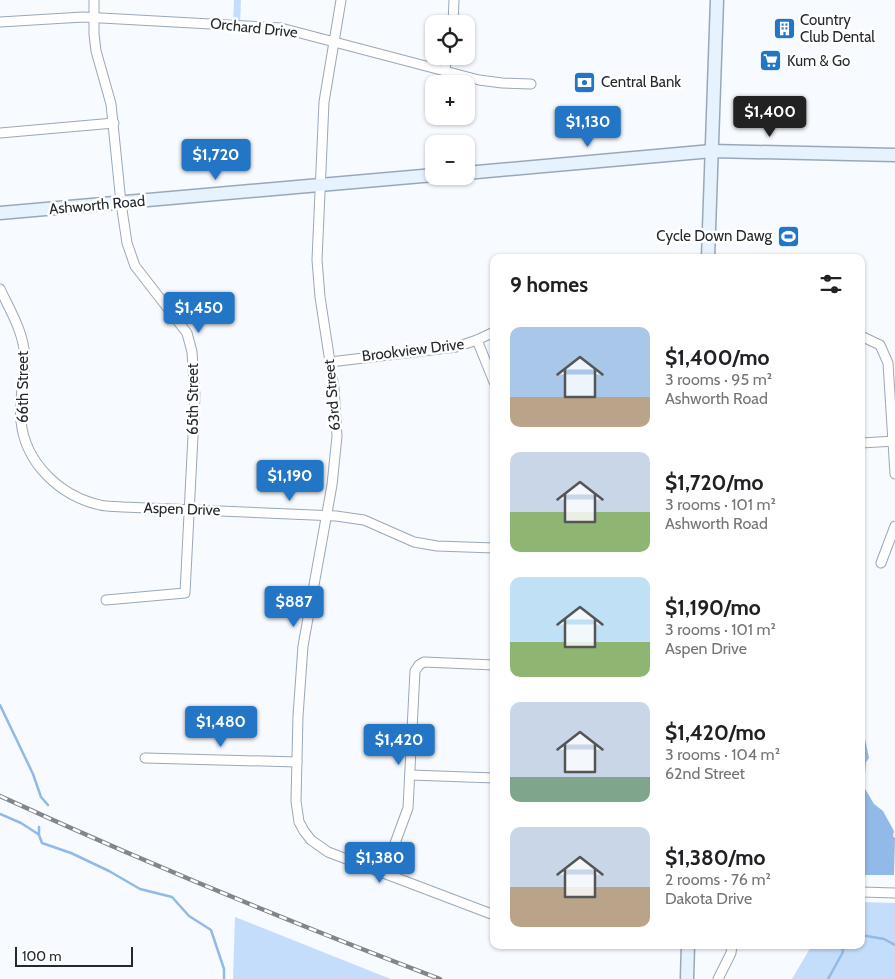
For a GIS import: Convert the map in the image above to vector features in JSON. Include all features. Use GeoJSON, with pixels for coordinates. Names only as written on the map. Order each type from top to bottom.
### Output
{"type":"FeatureCollection","features":[{"type":"Feature","properties":{"kind":"main road"},"geometry":{"type":"LineString","coordinates":[[708,254],[717,0]]}},
{"type":"Feature","properties":{"kind":"main road"},"geometry":{"type":"LineString","coordinates":[[475,172],[712,151],[895,155]]}},
{"type":"Feature","properties":{"kind":"main road","name":"Ashworth Road"},"geometry":{"type":"LineString","coordinates":[[0,213],[425,176]]}},
{"type":"Feature","properties":{"kind":"main road"},"geometry":{"type":"LineString","coordinates":[[686,979],[688,949]]}},
{"type":"Feature","properties":{"kind":"street","name":"65th Street"},"geometry":{"type":"LineString","coordinates":[[94,0],[96,51],[111,104],[127,243],[134,266],[187,333],[192,352],[195,396],[185,593],[106,600]]}},
{"type":"Feature","properties":{"kind":"street","name":"63rd Street"},"geometry":{"type":"LineString","coordinates":[[341,0],[324,102],[318,280],[336,412],[336,436],[334,470],[303,646],[296,801],[298,820],[304,832],[319,847],[384,874]]}},
{"type":"Feature","properties":{"kind":"street"},"geometry":{"type":"LineString","coordinates":[[453,15],[454,0]]}},
{"type":"Feature","properties":{"kind":"street","name":"Orchard Drive"},"geometry":{"type":"LineString","coordinates":[[0,22],[71,16],[281,28],[492,82],[531,84]]}},
{"type":"Feature","properties":{"kind":"street"},"geometry":{"type":"LineString","coordinates":[[444,70],[445,65]]}},
{"type":"Feature","properties":{"kind":"street"},"geometry":{"type":"LineString","coordinates":[[0,133],[114,123]]}},
{"type":"Feature","properties":{"kind":"street","name":"66th Street"},"geometry":{"type":"LineString","coordinates":[[0,289],[20,329],[24,347],[26,366],[22,392],[21,422],[28,448],[50,480],[77,497]]}},
{"type":"Feature","properties":{"kind":"street","name":"Brookview Drive"},"geometry":{"type":"LineString","coordinates":[[330,362],[358,357],[449,348],[477,340],[490,334]]}},
{"type":"Feature","properties":{"kind":"street"},"geometry":{"type":"LineString","coordinates":[[865,338],[880,345],[888,362],[895,474]]}},
{"type":"Feature","properties":{"kind":"street"},"geometry":{"type":"LineString","coordinates":[[477,340],[490,372]]}},
{"type":"Feature","properties":{"kind":"street"},"geometry":{"type":"LineString","coordinates":[[865,443],[894,441]]}},
{"type":"Feature","properties":{"kind":"street","name":"Aspen Drive"},"geometry":{"type":"LineString","coordinates":[[77,497],[101,505],[326,515],[364,520],[414,542],[437,546],[490,548]]}},
{"type":"Feature","properties":{"kind":"street"},"geometry":{"type":"LineString","coordinates":[[881,563],[895,526]]}},
{"type":"Feature","properties":{"kind":"street"},"geometry":{"type":"LineString","coordinates":[[490,665],[429,662],[419,665],[414,678],[408,808],[384,874],[490,914]]}},
{"type":"Feature","properties":{"kind":"street"},"geometry":{"type":"LineString","coordinates":[[145,758],[297,762]]}},
{"type":"Feature","properties":{"kind":"street"},"geometry":{"type":"LineString","coordinates":[[411,775],[490,778]]}},
{"type":"Feature","properties":{"kind":"street"},"geometry":{"type":"LineString","coordinates":[[865,892],[895,893]]}},
{"type":"Feature","properties":{"kind":"street"},"geometry":{"type":"LineString","coordinates":[[718,979],[732,953],[732,949]]}},
{"type":"Feature","properties":{"kind":"shaded area"},"geometry":{"type":"Polygon","coordinates":[[[234,0],[241,0],[240,25],[233,25],[234,0]]]}},
{"type":"Feature","properties":{"kind":"shaded area"},"geometry":{"type":"Polygon","coordinates":[[[865,739],[869,758],[866,762],[865,774],[865,739]]]}},
{"type":"Feature","properties":{"kind":"shaded area"},"geometry":{"type":"Polygon","coordinates":[[[865,789],[874,804],[883,811],[894,831],[894,875],[865,875],[865,789]]]}},
{"type":"Feature","properties":{"kind":"shaded area"},"geometry":{"type":"Polygon","coordinates":[[[865,902],[895,903],[895,979],[792,979],[810,949],[865,949],[865,902]]]}},
{"type":"Feature","properties":{"kind":"shaded area"},"geometry":{"type":"Polygon","coordinates":[[[235,917],[378,974],[391,979],[233,979],[235,917]]]}},
{"type":"Feature","properties":{"kind":"waterway"},"geometry":{"type":"LineString","coordinates":[[0,705],[33,774],[41,797],[48,805]]}},
{"type":"Feature","properties":{"kind":"waterway"},"geometry":{"type":"LineString","coordinates":[[0,814],[21,823],[38,834]]}},
{"type":"Feature","properties":{"kind":"waterway"},"geometry":{"type":"LineString","coordinates":[[39,827],[42,843],[71,853],[109,871],[140,889],[172,897],[189,916],[211,930],[224,969],[224,979]]}},
{"type":"Feature","properties":{"kind":"waterway"},"geometry":{"type":"LineString","coordinates":[[865,936],[884,939],[895,945]]}},
{"type":"Feature","properties":{"kind":"waterway"},"geometry":{"type":"LineString","coordinates":[[828,979],[843,952],[843,949]]}},
{"type":"Feature","properties":{"kind":"railway"},"geometry":{"type":"LineString","coordinates":[[0,796],[218,891],[440,979]]}},
{"type":"Feature","properties":{"kind":"place","name":"Country Club Dental"},"geometry":{"type":"Point","coordinates":[784,29]}},
{"type":"Feature","properties":{"kind":"place","name":"Kum & Go"},"geometry":{"type":"Point","coordinates":[771,61]}},
{"type":"Feature","properties":{"kind":"place","name":"Central Bank"},"geometry":{"type":"Point","coordinates":[585,82]}},
{"type":"Feature","properties":{"kind":"place","name":"Cycle Down Dawg"},"geometry":{"type":"Point","coordinates":[788,236]}}]}
